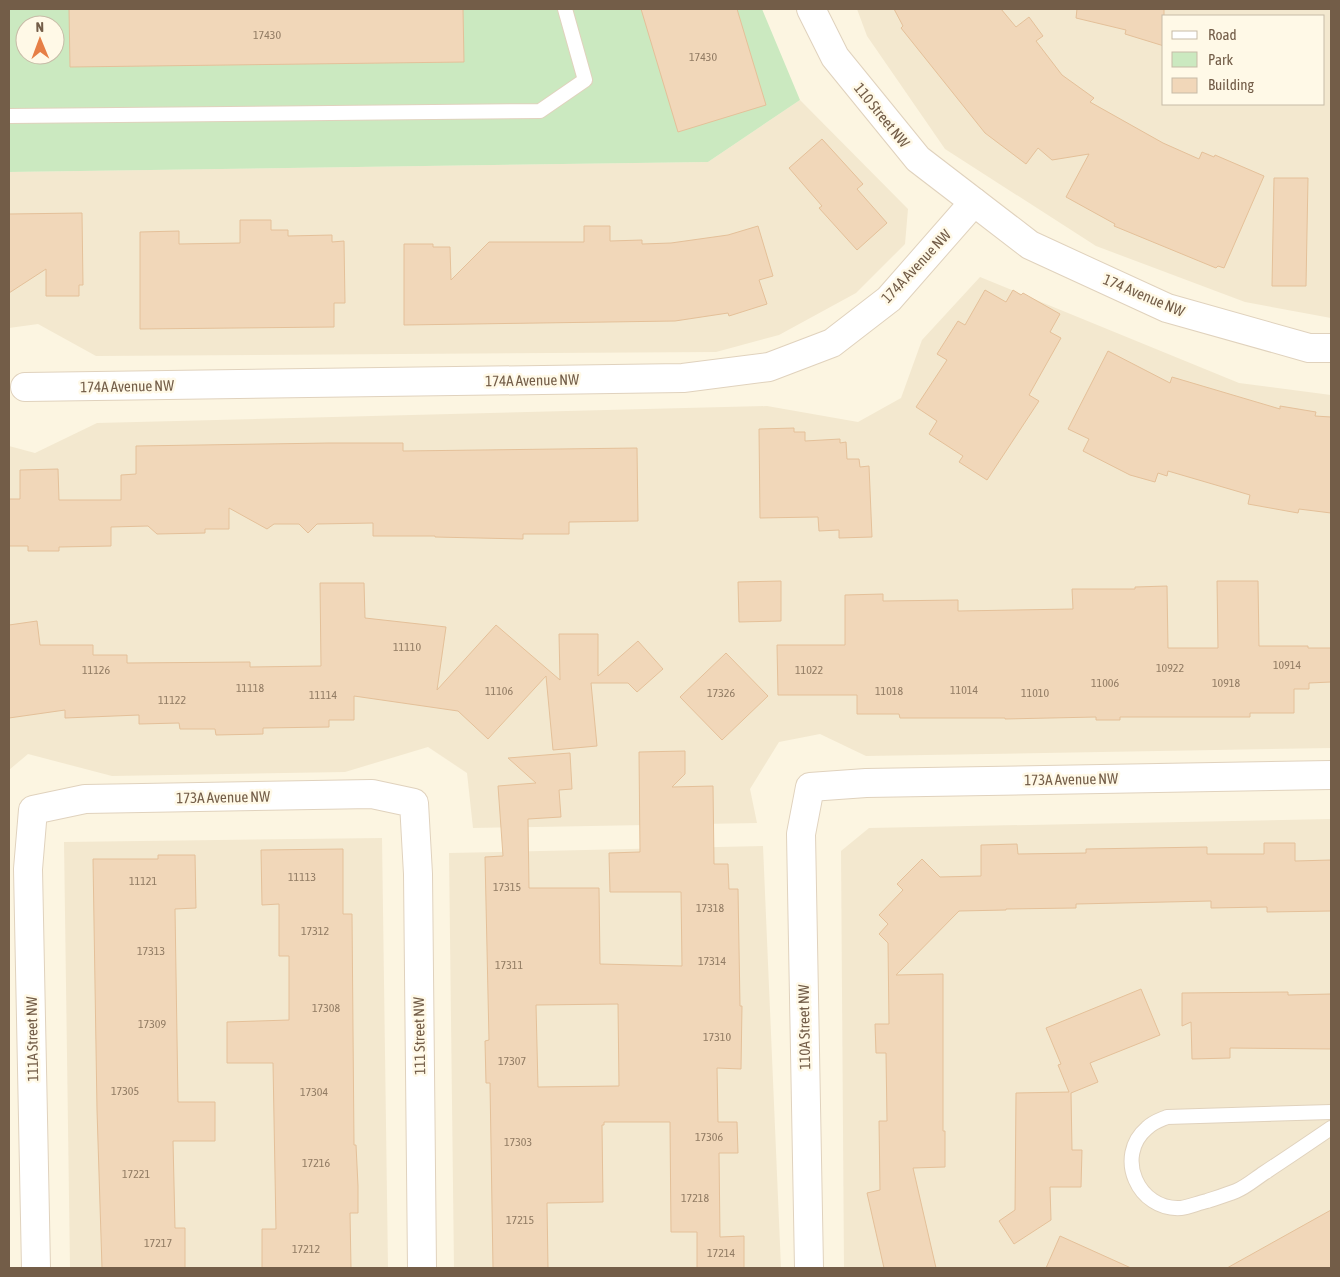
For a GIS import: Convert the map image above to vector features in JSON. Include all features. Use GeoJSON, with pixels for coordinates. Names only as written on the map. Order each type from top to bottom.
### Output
{"type":"FeatureCollection","features":[{"type":"Feature","properties":{"kind":"street","name":"110 Street NW"},"geometry":{"type":"LineString","coordinates":[[811,9],[836,57],[918,159],[974,202]]}},
{"type":"Feature","properties":{"kind":"street","name":"174 Avenue NW"},"geometry":{"type":"LineString","coordinates":[[974,202],[1030,245],[1167,308],[1309,348],[1331,348]]}},
{"type":"Feature","properties":{"kind":"street","name":"174A Avenue NW"},"geometry":{"type":"LineString","coordinates":[[25,387],[683,378],[769,367],[832,343],[890,299],[974,202]]}},
{"type":"Feature","properties":{"kind":"street","name":"173A Avenue NW"},"geometry":{"type":"LineString","coordinates":[[810,787],[866,783],[1331,774]]}},
{"type":"Feature","properties":{"kind":"street","name":"110A Street NW"},"geometry":{"type":"LineString","coordinates":[[809,1268],[801,834],[810,787]]}},
{"type":"Feature","properties":{"kind":"street","name":"173A Avenue NW"},"geometry":{"type":"LineString","coordinates":[[33,810],[85,799],[372,794],[414,803]]}},
{"type":"Feature","properties":{"kind":"street","name":"111 Street NW"},"geometry":{"type":"LineString","coordinates":[[414,803],[417,858],[422,1268]]}},
{"type":"Feature","properties":{"kind":"street","name":"111A Street NW"},"geometry":{"type":"LineString","coordinates":[[33,810],[28,869],[36,1268]]}},
{"type":"Feature","properties":{"kind":"lane"},"geometry":{"type":"LineString","coordinates":[[9,116],[540,111],[585,80],[565,9]]}},
{"type":"Feature","properties":{"kind":"lane"},"geometry":{"type":"LineString","coordinates":[[1331,1112],[1167,1118],[1156,1121],[1139,1136],[1131,1157],[1132,1171],[1136,1183],[1144,1194],[1155,1202],[1167,1207],[1181,1208],[1237,1191],[1331,1128]]}},
{"type":"Feature","properties":{"kind":"shaded area"},"geometry":{"type":"Polygon","coordinates":[[[857,9],[1331,9],[1331,318],[1245,302],[1096,246],[945,149],[867,36],[857,9]]]}},
{"type":"Feature","properties":{"kind":"shaded area"},"geometry":{"type":"Polygon","coordinates":[[[800,100],[908,209],[905,244],[856,293],[779,335],[716,352],[96,356],[38,324],[9,328],[9,172],[708,162],[800,100]]]}},
{"type":"Feature","properties":{"kind":"shaded area"},"geometry":{"type":"Polygon","coordinates":[[[980,277],[1239,383],[1331,395],[1331,748],[866,756],[820,734],[779,742],[750,789],[757,823],[473,828],[467,773],[428,747],[345,772],[112,776],[28,754],[9,770],[9,446],[35,453],[97,423],[767,406],[858,422],[901,398],[922,340],[980,277]]]}},
{"type":"Feature","properties":{"kind":"shaded area"},"geometry":{"type":"Polygon","coordinates":[[[1331,819],[1331,1268],[844,1268],[841,851],[869,828],[1331,819]]]}},
{"type":"Feature","properties":{"kind":"shaded area"},"geometry":{"type":"Polygon","coordinates":[[[382,838],[388,1268],[70,1268],[64,842],[382,838]]]}},
{"type":"Feature","properties":{"kind":"shaded area"},"geometry":{"type":"Polygon","coordinates":[[[763,846],[781,1268],[454,1268],[449,853],[763,846]]]}},
{"type":"Feature","properties":{"kind":"green space"},"geometry":{"type":"Polygon","coordinates":[[[9,9],[762,9],[800,100],[708,162],[9,172],[9,9]]]}},
{"type":"Feature","properties":{"kind":"building"},"geometry":{"type":"Polygon","coordinates":[[[69,9],[463,9],[464,62],[70,67],[69,9]]]}},
{"type":"Feature","properties":{"kind":"building"},"geometry":{"type":"Polygon","coordinates":[[[641,9],[737,9],[766,105],[678,132],[641,9]]]}},
{"type":"Feature","properties":{"kind":"building"},"geometry":{"type":"Polygon","coordinates":[[[894,9],[1001,9],[1016,27],[1029,17],[1043,36],[1036,41],[1062,75],[1094,98],[1090,102],[1163,143],[1199,159],[1202,152],[1214,157],[1215,155],[1264,176],[1224,268],[1218,266],[1216,268],[1114,226],[1115,224],[1066,197],[1089,154],[1052,160],[1038,148],[1026,164],[985,133],[901,28],[903,26],[894,9]]]}},
{"type":"Feature","properties":{"kind":"building"},"geometry":{"type":"Polygon","coordinates":[[[1077,9],[1164,9],[1164,15],[1162,15],[1162,45],[1125,34],[1126,30],[1076,18],[1077,9]]]}},
{"type":"Feature","properties":{"kind":"building"},"geometry":{"type":"Polygon","coordinates":[[[822,139],[863,184],[857,189],[887,223],[857,250],[819,208],[822,206],[789,168],[822,139]]]}},
{"type":"Feature","properties":{"kind":"building"},"geometry":{"type":"Polygon","coordinates":[[[1274,178],[1308,178],[1306,286],[1272,286],[1274,178]]]}},
{"type":"Feature","properties":{"kind":"building"},"geometry":{"type":"Polygon","coordinates":[[[82,213],[83,285],[79,285],[79,296],[46,296],[46,269],[9,293],[9,214],[82,213]]]}},
{"type":"Feature","properties":{"kind":"building"},"geometry":{"type":"Polygon","coordinates":[[[240,220],[271,220],[271,230],[288,230],[288,236],[332,235],[332,242],[344,241],[345,303],[334,303],[334,327],[140,329],[140,232],[179,231],[179,244],[240,243],[240,220]]]}},
{"type":"Feature","properties":{"kind":"building"},"geometry":{"type":"Polygon","coordinates":[[[584,226],[610,226],[610,241],[642,240],[642,244],[671,243],[728,235],[758,226],[773,276],[759,280],[767,304],[729,316],[728,313],[675,321],[404,325],[404,244],[433,244],[433,247],[450,247],[451,280],[489,242],[584,242],[584,226]]]}},
{"type":"Feature","properties":{"kind":"building"},"geometry":{"type":"Polygon","coordinates":[[[985,290],[1006,302],[1013,290],[1021,295],[1023,293],[1060,314],[1050,332],[1061,338],[1029,395],[1039,401],[987,480],[959,462],[963,456],[929,434],[937,421],[916,407],[947,360],[937,354],[958,321],[965,325],[985,290]]]}},
{"type":"Feature","properties":{"kind":"building"},"geometry":{"type":"Polygon","coordinates":[[[1108,351],[1170,383],[1172,377],[1280,409],[1280,406],[1316,412],[1315,416],[1331,417],[1331,513],[1299,509],[1298,513],[1248,504],[1250,495],[1168,471],[1167,476],[1158,473],[1155,482],[1130,475],[1083,451],[1089,439],[1068,429],[1108,351]]]}},
{"type":"Feature","properties":{"kind":"building"},"geometry":{"type":"Polygon","coordinates":[[[794,428],[794,432],[805,432],[805,441],[840,439],[840,443],[846,442],[847,459],[859,459],[860,467],[869,466],[872,537],[839,538],[839,530],[819,531],[818,517],[760,518],[759,429],[794,428]]]}},
{"type":"Feature","properties":{"kind":"building"},"geometry":{"type":"Polygon","coordinates":[[[403,443],[403,451],[637,448],[638,521],[569,522],[569,534],[523,534],[523,539],[373,536],[373,523],[317,524],[308,533],[299,524],[274,524],[267,529],[229,508],[229,529],[205,529],[205,533],[157,534],[148,526],[111,527],[111,546],[59,547],[59,551],[28,551],[28,546],[9,546],[9,499],[20,499],[20,470],[58,469],[59,500],[121,500],[121,475],[136,474],[136,446],[403,443]]]}},
{"type":"Feature","properties":{"kind":"building"},"geometry":{"type":"Polygon","coordinates":[[[781,581],[781,621],[739,622],[738,582],[781,581]]]}},
{"type":"Feature","properties":{"kind":"building"},"geometry":{"type":"Polygon","coordinates":[[[1217,581],[1258,581],[1259,646],[1331,648],[1331,682],[1309,683],[1309,689],[1294,689],[1294,713],[1250,713],[1250,717],[1120,717],[1120,720],[1096,720],[1096,717],[1005,719],[900,718],[899,714],[857,714],[857,695],[778,695],[777,645],[845,645],[845,595],[883,594],[883,601],[958,600],[958,611],[1073,609],[1072,589],[1135,589],[1135,587],[1167,586],[1168,648],[1218,648],[1217,581]]]}},
{"type":"Feature","properties":{"kind":"building"},"geometry":{"type":"Polygon","coordinates":[[[320,583],[364,583],[365,618],[446,627],[437,690],[496,625],[560,680],[559,634],[598,634],[598,676],[638,641],[663,669],[637,692],[628,683],[591,683],[597,746],[553,750],[546,676],[488,739],[458,711],[354,696],[354,720],[329,720],[329,727],[263,728],[263,734],[216,735],[215,729],[180,729],[179,723],[139,724],[139,715],[65,718],[65,710],[9,718],[9,625],[37,621],[40,645],[93,645],[93,655],[127,655],[127,663],[250,662],[250,667],[321,666],[320,583]]]}},
{"type":"Feature","properties":{"kind":"building"},"geometry":{"type":"Polygon","coordinates":[[[726,653],[768,696],[722,740],[680,697],[726,653]]]}},
{"type":"Feature","properties":{"kind":"building"},"geometry":{"type":"Polygon","coordinates":[[[685,751],[685,774],[672,787],[713,786],[714,864],[728,864],[729,889],[738,889],[740,1006],[742,1006],[741,1069],[717,1068],[718,1122],[737,1122],[738,1153],[719,1153],[720,1237],[744,1236],[744,1268],[697,1268],[697,1232],[671,1232],[670,1122],[604,1122],[604,1125],[602,1125],[603,1202],[547,1203],[548,1268],[493,1268],[490,1083],[486,1083],[485,1041],[489,1040],[485,857],[503,856],[498,786],[536,783],[508,758],[570,753],[572,789],[559,790],[561,817],[528,819],[529,888],[599,888],[600,964],[682,966],[681,892],[610,892],[609,853],[640,852],[639,752],[685,751]],[[618,1004],[536,1005],[538,1087],[619,1086],[618,1004]]]}},
{"type":"Feature","properties":{"kind":"building"},"geometry":{"type":"Polygon","coordinates":[[[1264,843],[1295,843],[1295,861],[1331,860],[1331,911],[1267,912],[1267,907],[1211,908],[1211,901],[1076,904],[1076,908],[959,911],[896,975],[943,974],[943,1131],[945,1131],[945,1167],[913,1168],[936,1268],[884,1268],[867,1193],[880,1190],[879,1121],[887,1121],[886,1053],[876,1053],[875,1024],[889,1024],[888,943],[879,934],[888,924],[879,915],[903,890],[897,884],[922,859],[940,877],[981,876],[981,845],[1017,844],[1018,854],[1086,853],[1086,849],[1207,847],[1207,854],[1264,854],[1264,843]]]}},
{"type":"Feature","properties":{"kind":"building"},"geometry":{"type":"Polygon","coordinates":[[[343,849],[343,914],[352,914],[354,1145],[356,1145],[358,1186],[358,1213],[350,1213],[351,1268],[262,1268],[262,1229],[276,1229],[273,1063],[227,1063],[227,1022],[289,1020],[289,956],[279,956],[279,904],[262,905],[261,850],[343,849]]]}},
{"type":"Feature","properties":{"kind":"building"},"geometry":{"type":"Polygon","coordinates":[[[158,855],[195,855],[196,908],[175,909],[178,1102],[215,1102],[215,1141],[173,1141],[175,1228],[185,1228],[185,1268],[102,1268],[97,1110],[93,859],[158,859],[158,855]]]}},
{"type":"Feature","properties":{"kind":"building"},"geometry":{"type":"Polygon","coordinates":[[[1141,989],[1160,1035],[1090,1063],[1098,1082],[1071,1093],[1072,1150],[1082,1150],[1081,1187],[1050,1187],[1051,1220],[1014,1244],[999,1221],[1015,1210],[1016,1093],[1069,1092],[1058,1065],[1061,1064],[1046,1028],[1141,989]]]}},
{"type":"Feature","properties":{"kind":"building"},"geometry":{"type":"Polygon","coordinates":[[[1288,992],[1288,995],[1331,994],[1331,1049],[1230,1048],[1230,1058],[1192,1059],[1191,1022],[1182,1026],[1182,993],[1288,992]]]}},
{"type":"Feature","properties":{"kind":"building"},"geometry":{"type":"Polygon","coordinates":[[[1331,1210],[1331,1268],[1227,1268],[1331,1210]]]}},
{"type":"Feature","properties":{"kind":"building"},"geometry":{"type":"Polygon","coordinates":[[[1060,1236],[1131,1268],[1046,1268],[1060,1236]]]}}]}
